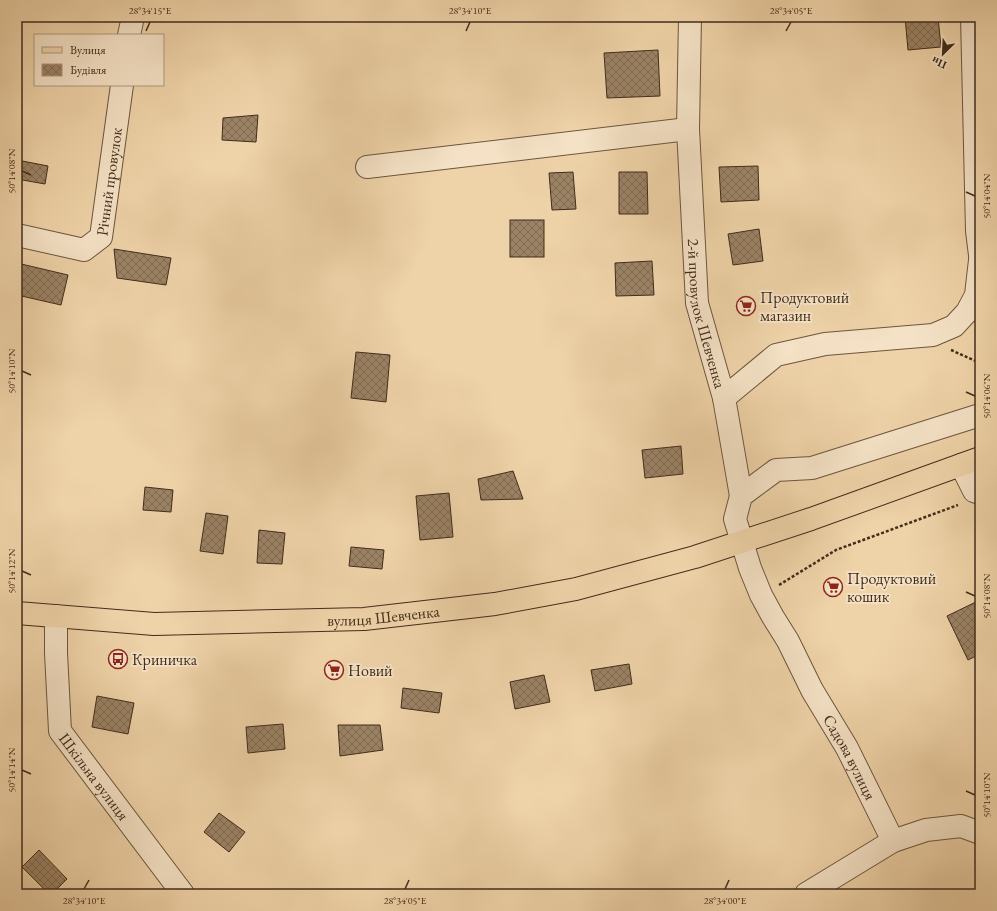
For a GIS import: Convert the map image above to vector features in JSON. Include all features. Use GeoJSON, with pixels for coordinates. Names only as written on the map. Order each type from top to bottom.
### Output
{"type":"FeatureCollection","features":[{"type":"Feature","properties":{"kind":"main road","name":"вулиця Шевченка"},"geometry":{"type":"LineString","coordinates":[[17,613],[154,624],[371,618],[495,604],[576,589],[695,557],[811,519],[970,461]]}},
{"type":"Feature","properties":{"kind":"street"},"geometry":{"type":"LineString","coordinates":[[129,34],[133,17]]}},
{"type":"Feature","properties":{"kind":"street","name":"2-й провулок Шевченка"},"geometry":{"type":"LineString","coordinates":[[690,17],[688,129],[697,303],[724,398],[741,496]]}},
{"type":"Feature","properties":{"kind":"street"},"geometry":{"type":"LineString","coordinates":[[972,17],[977,231],[980,255]]}},
{"type":"Feature","properties":{"kind":"street","name":"Річний провулок"},"geometry":{"type":"LineString","coordinates":[[17,235],[84,250],[101,237],[122,86]]}},
{"type":"Feature","properties":{"kind":"street"},"geometry":{"type":"LineString","coordinates":[[366,167],[688,129]]}},
{"type":"Feature","properties":{"kind":"street"},"geometry":{"type":"LineString","coordinates":[[724,398],[776,355],[825,344],[934,335],[954,326],[967,312],[976,295],[980,260]]}},
{"type":"Feature","properties":{"kind":"street"},"geometry":{"type":"LineString","coordinates":[[741,496],[776,470],[812,468],[980,415]]}},
{"type":"Feature","properties":{"kind":"street"},"geometry":{"type":"LineString","coordinates":[[970,461],[974,491],[980,493]]}},
{"type":"Feature","properties":{"kind":"street","name":"Садова вулиця"},"geometry":{"type":"LineString","coordinates":[[741,496],[735,519],[750,568],[773,617],[788,641],[812,690],[847,748],[893,841]]}},
{"type":"Feature","properties":{"kind":"street","name":"Шкільна вулиця"},"geometry":{"type":"LineString","coordinates":[[56,616],[56,653],[60,731],[183,894]]}},
{"type":"Feature","properties":{"kind":"street"},"geometry":{"type":"LineString","coordinates":[[806,894],[893,841],[926,830],[960,826],[980,833]]}},
{"type":"Feature","properties":{"kind":"path"},"geometry":{"type":"LineString","coordinates":[[762,595],[836,550],[958,505]]}},
{"type":"Feature","properties":{"kind":"building"},"geometry":{"type":"Polygon","coordinates":[[[905,17],[938,17],[941,47],[908,50],[905,17]]]}},
{"type":"Feature","properties":{"kind":"building"},"geometry":{"type":"Polygon","coordinates":[[[658,50],[660,96],[607,98],[604,53],[658,50]]]}},
{"type":"Feature","properties":{"kind":"building"},"geometry":{"type":"Polygon","coordinates":[[[258,115],[256,142],[222,140],[223,118],[258,115]]]}},
{"type":"Feature","properties":{"kind":"building"},"geometry":{"type":"Polygon","coordinates":[[[17,160],[48,166],[45,184],[17,179],[17,160]]]}},
{"type":"Feature","properties":{"kind":"building"},"geometry":{"type":"Polygon","coordinates":[[[758,166],[759,200],[721,202],[719,167],[758,166]]]}},
{"type":"Feature","properties":{"kind":"building"},"geometry":{"type":"Polygon","coordinates":[[[573,172],[576,209],[552,210],[549,173],[573,172]]]}},
{"type":"Feature","properties":{"kind":"building"},"geometry":{"type":"Polygon","coordinates":[[[619,172],[647,172],[648,214],[619,214],[619,172]]]}},
{"type":"Feature","properties":{"kind":"building"},"geometry":{"type":"Polygon","coordinates":[[[510,220],[544,220],[544,257],[510,257],[510,220]]]}},
{"type":"Feature","properties":{"kind":"building"},"geometry":{"type":"Polygon","coordinates":[[[759,229],[763,261],[733,265],[728,234],[759,229]]]}},
{"type":"Feature","properties":{"kind":"building"},"geometry":{"type":"Polygon","coordinates":[[[114,249],[171,258],[166,285],[117,278],[114,249]]]}},
{"type":"Feature","properties":{"kind":"building"},"geometry":{"type":"Polygon","coordinates":[[[652,261],[654,295],[616,296],[615,263],[652,261]]]}},
{"type":"Feature","properties":{"kind":"building"},"geometry":{"type":"Polygon","coordinates":[[[17,263],[68,275],[61,305],[17,295],[17,263]]]}},
{"type":"Feature","properties":{"kind":"building"},"geometry":{"type":"Polygon","coordinates":[[[356,352],[390,355],[386,402],[351,398],[356,352]]]}},
{"type":"Feature","properties":{"kind":"building"},"geometry":{"type":"Polygon","coordinates":[[[681,446],[683,474],[645,478],[642,450],[681,446]]]}},
{"type":"Feature","properties":{"kind":"building"},"geometry":{"type":"Polygon","coordinates":[[[513,471],[523,499],[481,500],[478,479],[513,471]]]}},
{"type":"Feature","properties":{"kind":"building"},"geometry":{"type":"Polygon","coordinates":[[[145,487],[173,490],[171,512],[143,510],[145,487]]]}},
{"type":"Feature","properties":{"kind":"building"},"geometry":{"type":"Polygon","coordinates":[[[449,493],[453,537],[420,540],[416,496],[449,493]]]}},
{"type":"Feature","properties":{"kind":"building"},"geometry":{"type":"Polygon","coordinates":[[[17,508],[20,508],[18,546],[17,546],[17,508]]]}},
{"type":"Feature","properties":{"kind":"building"},"geometry":{"type":"Polygon","coordinates":[[[206,513],[228,516],[223,554],[200,551],[206,513]]]}},
{"type":"Feature","properties":{"kind":"building"},"geometry":{"type":"Polygon","coordinates":[[[259,530],[285,533],[282,564],[257,563],[259,530]]]}},
{"type":"Feature","properties":{"kind":"building"},"geometry":{"type":"Polygon","coordinates":[[[351,547],[384,550],[382,569],[349,566],[351,547]]]}},
{"type":"Feature","properties":{"kind":"building"},"geometry":{"type":"Polygon","coordinates":[[[980,600],[980,654],[968,660],[947,616],[980,600]]]}},
{"type":"Feature","properties":{"kind":"building"},"geometry":{"type":"Polygon","coordinates":[[[629,664],[632,684],[595,691],[591,670],[629,664]]]}},
{"type":"Feature","properties":{"kind":"building"},"geometry":{"type":"Polygon","coordinates":[[[544,675],[550,702],[515,709],[510,682],[544,675]]]}},
{"type":"Feature","properties":{"kind":"building"},"geometry":{"type":"Polygon","coordinates":[[[403,688],[442,693],[439,713],[401,708],[403,688]]]}},
{"type":"Feature","properties":{"kind":"building"},"geometry":{"type":"Polygon","coordinates":[[[97,696],[134,703],[128,734],[92,727],[97,696]]]}},
{"type":"Feature","properties":{"kind":"building"},"geometry":{"type":"Polygon","coordinates":[[[283,724],[285,749],[248,753],[246,727],[283,724]]]}},
{"type":"Feature","properties":{"kind":"building"},"geometry":{"type":"Polygon","coordinates":[[[338,725],[380,725],[383,750],[340,756],[338,725]]]}},
{"type":"Feature","properties":{"kind":"building"},"geometry":{"type":"Polygon","coordinates":[[[219,813],[245,832],[229,852],[204,832],[219,813]]]}},
{"type":"Feature","properties":{"kind":"building"},"geometry":{"type":"Polygon","coordinates":[[[39,850],[67,879],[52,894],[49,894],[22,867],[39,850]]]}},
{"type":"Feature","properties":{"kind":"place","name":"Продуктовий магазин"},"geometry":{"type":"Point","coordinates":[746,306]}},
{"type":"Feature","properties":{"kind":"place","name":"Продуктовий кошик"},"geometry":{"type":"Point","coordinates":[833,587]}},
{"type":"Feature","properties":{"kind":"place","name":"Криничка"},"geometry":{"type":"Point","coordinates":[118,659]}},
{"type":"Feature","properties":{"kind":"place","name":"Новий"},"geometry":{"type":"Point","coordinates":[334,670]}}]}
